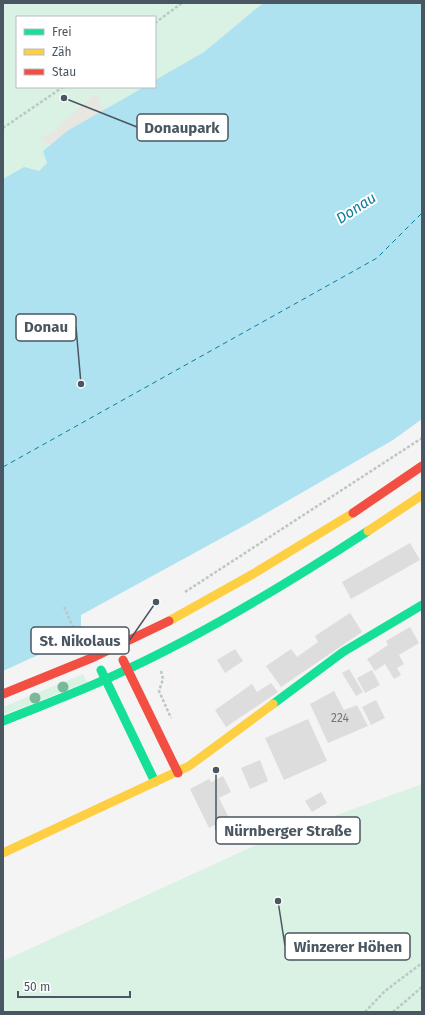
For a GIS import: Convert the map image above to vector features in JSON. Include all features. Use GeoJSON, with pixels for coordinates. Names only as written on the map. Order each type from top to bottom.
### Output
{"type":"FeatureCollection","features":[{"type":"Feature","properties":{"kind":"main road"},"geometry":{"type":"LineString","coordinates":[[3,694],[94,657],[201,605],[285,556],[369,503],[422,466]]}},
{"type":"Feature","properties":{"kind":"main road"},"geometry":{"type":"LineString","coordinates":[[3,721],[106,680],[204,631],[292,579],[422,495]]}},
{"type":"Feature","properties":{"kind":"main road"},"geometry":{"type":"LineString","coordinates":[[3,853],[155,782],[178,773],[343,652],[422,605]]}},
{"type":"Feature","properties":{"kind":"main road"},"geometry":{"type":"LineString","coordinates":[[117,646],[178,773]]}},
{"type":"Feature","properties":{"kind":"main road"},"geometry":{"type":"LineString","coordinates":[[94,657],[155,782]]}},
{"type":"Feature","properties":{"kind":"path"},"geometry":{"type":"LineString","coordinates":[[156,22],[182,3]]}},
{"type":"Feature","properties":{"kind":"path"},"geometry":{"type":"LineString","coordinates":[[3,128],[62,88]]}},
{"type":"Feature","properties":{"kind":"path"},"geometry":{"type":"LineString","coordinates":[[180,595],[422,438]]}},
{"type":"Feature","properties":{"kind":"path"},"geometry":{"type":"LineString","coordinates":[[64,607],[75,631],[81,629],[100,630],[102,635]]}},
{"type":"Feature","properties":{"kind":"path"},"geometry":{"type":"LineString","coordinates":[[158,655],[163,679],[159,692],[172,720]]}},
{"type":"Feature","properties":{"kind":"path"},"geometry":{"type":"LineString","coordinates":[[365,1012],[385,991],[422,963]]}},
{"type":"Feature","properties":{"kind":"path"},"geometry":{"type":"LineString","coordinates":[[393,1012],[422,987]]}},
{"type":"Feature","properties":{"kind":"green space"},"geometry":{"type":"Polygon","coordinates":[[[3,3],[263,3],[204,52],[156,79],[156,16],[16,16],[16,88],[142,88],[67,131],[43,151],[47,163],[39,171],[3,179],[3,3]]]}},
{"type":"Feature","properties":{"kind":"green space"},"geometry":{"type":"Polygon","coordinates":[[[83,674],[87,682],[3,715],[3,707],[83,674]]]}},
{"type":"Feature","properties":{"kind":"green space"},"geometry":{"type":"Polygon","coordinates":[[[422,784],[422,1012],[3,1012],[3,961],[265,841],[422,784]]]}},
{"type":"Feature","properties":{"kind":"sand"},"geometry":{"type":"Polygon","coordinates":[[[94,95],[101,101],[99,105],[106,109],[67,131],[50,145],[38,138],[54,132],[66,119],[94,95]]]}},
{"type":"Feature","properties":{"kind":"water"},"geometry":{"type":"Polygon","coordinates":[[[263,3],[422,3],[422,419],[393,440],[251,522],[81,615],[81,629],[84,634],[3,671],[3,179],[24,167],[39,171],[47,163],[43,151],[67,131],[142,88],[156,88],[156,79],[204,52],[263,3]]]}},
{"type":"Feature","properties":{"kind":"building"},"geometry":{"type":"Polygon","coordinates":[[[410,543],[420,560],[351,599],[342,582],[410,543]]]}},
{"type":"Feature","properties":{"kind":"building"},"geometry":{"type":"Polygon","coordinates":[[[350,613],[362,632],[281,687],[266,666],[291,649],[297,657],[318,642],[315,636],[350,613]]]}},
{"type":"Feature","properties":{"kind":"building"},"geometry":{"type":"Polygon","coordinates":[[[410,627],[419,643],[399,655],[404,664],[397,668],[401,675],[394,679],[385,664],[375,671],[367,659],[388,645],[386,641],[410,627]]]}},
{"type":"Feature","properties":{"kind":"building"},"geometry":{"type":"Polygon","coordinates":[[[235,649],[243,661],[225,673],[217,660],[235,649]]]}},
{"type":"Feature","properties":{"kind":"building"},"geometry":{"type":"Polygon","coordinates":[[[349,669],[363,692],[356,696],[342,673],[349,669]]]}},
{"type":"Feature","properties":{"kind":"building"},"geometry":{"type":"Polygon","coordinates":[[[372,670],[380,685],[365,693],[357,678],[372,670]]]}},
{"type":"Feature","properties":{"kind":"building"},"geometry":{"type":"Polygon","coordinates":[[[271,683],[278,692],[226,727],[215,710],[252,684],[257,692],[271,683]]]}},
{"type":"Feature","properties":{"kind":"building"},"geometry":{"type":"Polygon","coordinates":[[[334,691],[344,710],[357,705],[368,726],[328,743],[310,704],[334,691]]]}},
{"type":"Feature","properties":{"kind":"building"},"geometry":{"type":"Polygon","coordinates":[[[376,700],[385,718],[371,725],[362,707],[376,700]]]}},
{"type":"Feature","properties":{"kind":"building"},"geometry":{"type":"Polygon","coordinates":[[[308,719],[327,761],[284,780],[265,738],[308,719]]]}},
{"type":"Feature","properties":{"kind":"building"},"geometry":{"type":"Polygon","coordinates":[[[260,760],[268,781],[250,789],[241,768],[260,760]]]}},
{"type":"Feature","properties":{"kind":"building"},"geometry":{"type":"Polygon","coordinates":[[[223,776],[231,792],[219,798],[229,818],[209,828],[190,789],[209,779],[211,782],[223,776]]]}},
{"type":"Feature","properties":{"kind":"building"},"geometry":{"type":"Polygon","coordinates":[[[321,792],[327,803],[312,812],[305,801],[321,792]]]}},
{"type":"Feature","properties":{"kind":"ferry route"},"geometry":{"type":"LineString","coordinates":[[3,467],[377,258],[422,213]]}},
{"type":"Feature","properties":{"kind":"traffic: fast"},"geometry":{"type":"LineString","coordinates":[[3,721],[73,693],[148,660],[244,608],[368,531]]}},
{"type":"Feature","properties":{"kind":"traffic: fast"},"geometry":{"type":"LineString","coordinates":[[273,704],[343,652],[422,605]]}},
{"type":"Feature","properties":{"kind":"traffic: fast"},"geometry":{"type":"LineString","coordinates":[[101,670],[155,782]]}},
{"type":"Feature","properties":{"kind":"traffic: slow"},"geometry":{"type":"LineString","coordinates":[[368,531],[422,495]]}},
{"type":"Feature","properties":{"kind":"traffic: slow"},"geometry":{"type":"LineString","coordinates":[[169,621],[253,574],[353,513]]}},
{"type":"Feature","properties":{"kind":"traffic: slow"},"geometry":{"type":"LineString","coordinates":[[3,853],[189,766],[273,704]]}},
{"type":"Feature","properties":{"kind":"traffic: jam"},"geometry":{"type":"LineString","coordinates":[[353,513],[422,466]]}},
{"type":"Feature","properties":{"kind":"traffic: jam"},"geometry":{"type":"LineString","coordinates":[[3,694],[94,657],[169,621]]}},
{"type":"Feature","properties":{"kind":"traffic: jam"},"geometry":{"type":"LineString","coordinates":[[123,660],[178,773]]}},
{"type":"Feature","properties":{"kind":"place","name":"Donaupark"},"geometry":{"type":"Point","coordinates":[64,98]}},
{"type":"Feature","properties":{"kind":"place","name":"Donau"},"geometry":{"type":"Point","coordinates":[81,384]}},
{"type":"Feature","properties":{"kind":"place","name":"St. Nikolaus"},"geometry":{"type":"Point","coordinates":[156,602]}},
{"type":"Feature","properties":{"kind":"place","name":"Nürnberger Straße"},"geometry":{"type":"Point","coordinates":[216,770]}},
{"type":"Feature","properties":{"kind":"place","name":"Winzerer Höhen"},"geometry":{"type":"Point","coordinates":[278,901]}}]}
